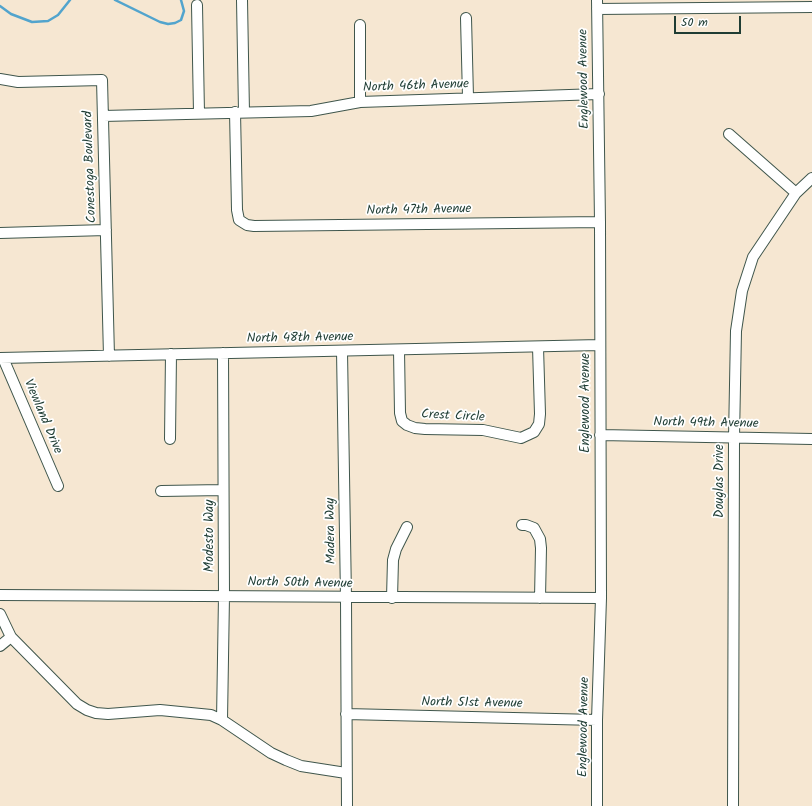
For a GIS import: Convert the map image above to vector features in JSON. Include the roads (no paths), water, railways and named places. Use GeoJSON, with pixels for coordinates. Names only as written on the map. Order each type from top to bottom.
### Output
{"type":"FeatureCollection","features":[{"type":"Feature","properties":{"kind":"street"},"geometry":{"type":"LineString","coordinates":[[103,116],[239,112],[242,0]]}},
{"type":"Feature","properties":{"kind":"street"},"geometry":{"type":"LineString","coordinates":[[197,5],[199,113]]}},
{"type":"Feature","properties":{"kind":"street"},"geometry":{"type":"LineString","coordinates":[[597,5],[812,7]]}},
{"type":"Feature","properties":{"kind":"street","name":"Englewood Avenue"},"geometry":{"type":"LineString","coordinates":[[597,5],[600,222],[601,598],[597,720],[597,806]]}},
{"type":"Feature","properties":{"kind":"street"},"geometry":{"type":"LineString","coordinates":[[466,18],[468,97]]}},
{"type":"Feature","properties":{"kind":"street"},"geometry":{"type":"LineString","coordinates":[[360,25],[360,102]]}},
{"type":"Feature","properties":{"kind":"street","name":"Conestoga Boulevard"},"geometry":{"type":"LineString","coordinates":[[0,79],[18,82],[102,80],[109,356]]}},
{"type":"Feature","properties":{"kind":"street","name":"North 46th Avenue"},"geometry":{"type":"LineString","coordinates":[[239,112],[311,111],[360,102],[468,97],[599,94]]}},
{"type":"Feature","properties":{"kind":"street","name":"North 47th Avenue"},"geometry":{"type":"LineString","coordinates":[[239,112],[237,210],[239,220],[247,225],[600,222]]}},
{"type":"Feature","properties":{"kind":"street"},"geometry":{"type":"LineString","coordinates":[[729,134],[796,193]]}},
{"type":"Feature","properties":{"kind":"street","name":"Douglas Drive"},"geometry":{"type":"LineString","coordinates":[[733,806],[734,438],[736,331],[742,291],[753,258],[796,193],[812,178]]}},
{"type":"Feature","properties":{"kind":"street"},"geometry":{"type":"LineString","coordinates":[[0,233],[106,230]]}},
{"type":"Feature","properties":{"kind":"street","name":"North 48th Avenue"},"geometry":{"type":"LineString","coordinates":[[2,358],[600,345]]}},
{"type":"Feature","properties":{"kind":"street","name":"Crest Circle"},"geometry":{"type":"LineString","coordinates":[[399,350],[400,413],[402,421],[407,425],[425,429],[482,430],[521,438],[534,432],[539,424],[538,347]]}},
{"type":"Feature","properties":{"kind":"street","name":"Madera Way"},"geometry":{"type":"LineString","coordinates":[[342,351],[346,598],[347,806]]}},
{"type":"Feature","properties":{"kind":"street","name":"Modesto Way"},"geometry":{"type":"LineString","coordinates":[[222,720],[224,596],[223,353]]}},
{"type":"Feature","properties":{"kind":"street"},"geometry":{"type":"LineString","coordinates":[[170,439],[171,354]]}},
{"type":"Feature","properties":{"kind":"street","name":"Viewland Drive"},"geometry":{"type":"LineString","coordinates":[[2,358],[58,486]]}},
{"type":"Feature","properties":{"kind":"street","name":"North 49th Avenue"},"geometry":{"type":"LineString","coordinates":[[600,436],[812,439]]}},
{"type":"Feature","properties":{"kind":"street"},"geometry":{"type":"LineString","coordinates":[[161,491],[224,490]]}},
{"type":"Feature","properties":{"kind":"street"},"geometry":{"type":"LineString","coordinates":[[522,525],[534,528],[540,539],[542,548],[540,598]]}},
{"type":"Feature","properties":{"kind":"street"},"geometry":{"type":"LineString","coordinates":[[392,598],[393,560],[396,548],[407,527]]}},
{"type":"Feature","properties":{"kind":"street","name":"North 50th Avenue"},"geometry":{"type":"LineString","coordinates":[[0,595],[346,598],[601,598]]}},
{"type":"Feature","properties":{"kind":"street"},"geometry":{"type":"LineString","coordinates":[[0,614],[11,637],[77,704],[88,710],[96,713],[108,714],[160,710],[211,715],[222,720],[271,753],[286,760],[301,766],[346,773]]}},
{"type":"Feature","properties":{"kind":"street"},"geometry":{"type":"LineString","coordinates":[[0,646],[11,637]]}},
{"type":"Feature","properties":{"kind":"street","name":"North 51st Avenue"},"geometry":{"type":"LineString","coordinates":[[346,714],[597,720]]}},
{"type":"Feature","properties":{"kind":"waterway"},"geometry":{"type":"LineString","coordinates":[[0,6],[11,14],[32,22],[48,21],[58,15],[70,0]]}},
{"type":"Feature","properties":{"kind":"waterway"},"geometry":{"type":"LineString","coordinates":[[115,0],[160,22],[168,24],[181,20],[184,11],[181,0]]}}]}
